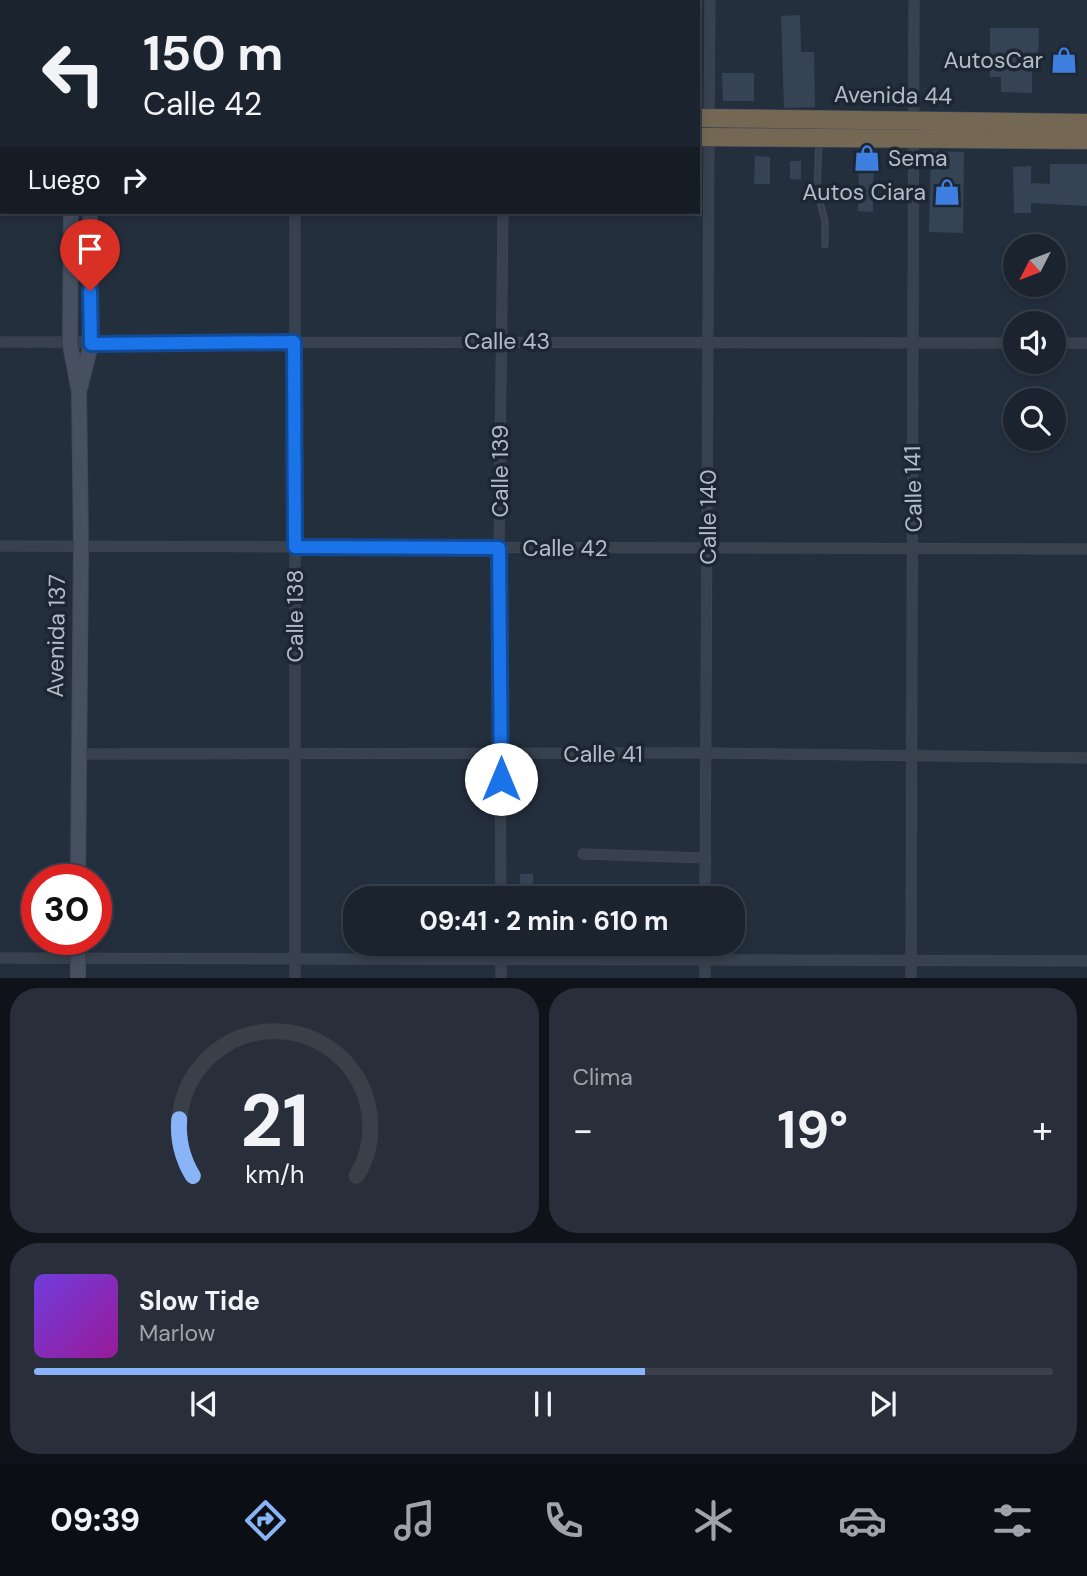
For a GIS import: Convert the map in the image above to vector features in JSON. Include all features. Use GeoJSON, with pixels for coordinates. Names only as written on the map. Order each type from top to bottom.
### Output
{"type":"FeatureCollection","features":[{"type":"Feature","properties":{"kind":"highway","name":"Avenida 44"},"geometry":{"type":"LineString","coordinates":[[704,118],[1087,122]]}},
{"type":"Feature","properties":{"kind":"highway","name":"Avenida 44"},"geometry":{"type":"LineString","coordinates":[[704,137],[1087,140]]}},
{"type":"Feature","properties":{"kind":"street"},"geometry":{"type":"LineString","coordinates":[[704,118],[710,0]]}},
{"type":"Feature","properties":{"kind":"street","name":"Calle 141"},"geometry":{"type":"LineString","coordinates":[[912,978],[914,548],[911,343],[914,0]]}},
{"type":"Feature","properties":{"kind":"street","name":"Calle 140"},"geometry":{"type":"LineString","coordinates":[[704,137],[708,343],[705,886]]}},
{"type":"Feature","properties":{"kind":"street","name":"Avenida 137"},"geometry":{"type":"LineString","coordinates":[[71,214],[70,344],[79,393],[81,547],[78,864]]}},
{"type":"Feature","properties":{"kind":"street","name":"Avenida 137"},"geometry":{"type":"LineString","coordinates":[[79,393],[91,344],[90,214]]}},
{"type":"Feature","properties":{"kind":"street","name":"Calle 138"},"geometry":{"type":"LineString","coordinates":[[295,214],[295,978]]}},
{"type":"Feature","properties":{"kind":"street","name":"Calle 139"},"geometry":{"type":"LineString","coordinates":[[501,886],[499,548],[503,214]]}},
{"type":"Feature","properties":{"kind":"street","name":"Calle 43"},"geometry":{"type":"LineString","coordinates":[[0,342],[1003,343]]}},
{"type":"Feature","properties":{"kind":"street"},"geometry":{"type":"LineString","coordinates":[[1066,343],[1087,343]]}},
{"type":"Feature","properties":{"kind":"street","name":"Calle 42"},"geometry":{"type":"LineString","coordinates":[[0,546],[1087,549]]}},
{"type":"Feature","properties":{"kind":"street","name":"Calle 41"},"geometry":{"type":"LineString","coordinates":[[77,754],[707,754],[1087,758]]}},
{"type":"Feature","properties":{"kind":"street"},"geometry":{"type":"LineString","coordinates":[[583,854],[706,858]]}},
{"type":"Feature","properties":{"kind":"street"},"geometry":{"type":"LineString","coordinates":[[78,955],[78,978]]}},
{"type":"Feature","properties":{"kind":"street"},"geometry":{"type":"LineString","coordinates":[[501,956],[501,978]]}},
{"type":"Feature","properties":{"kind":"street"},"geometry":{"type":"LineString","coordinates":[[705,956],[705,978]]}},
{"type":"Feature","properties":{"kind":"street"},"geometry":{"type":"LineString","coordinates":[[0,958],[1087,961]]}},
{"type":"Feature","properties":{"kind":"lane"},"geometry":{"type":"LineString","coordinates":[[819,138],[817,191],[825,221],[825,245]]}},
{"type":"Feature","properties":{"kind":"building"},"geometry":{"type":"Polygon","coordinates":[[[800,15],[801,52],[814,52],[815,107],[784,108],[781,16],[800,15]]]}},
{"type":"Feature","properties":{"kind":"building"},"geometry":{"type":"Polygon","coordinates":[[[990,28],[1039,28],[1038,67],[1032,67],[1032,93],[1001,92],[1001,77],[990,77],[990,28]]]}},
{"type":"Feature","properties":{"kind":"building"},"geometry":{"type":"Polygon","coordinates":[[[722,73],[754,73],[754,101],[723,101],[722,73]]]}},
{"type":"Feature","properties":{"kind":"building"},"geometry":{"type":"Polygon","coordinates":[[[888,94],[888,103],[857,103],[857,95],[888,94]]]}},
{"type":"Feature","properties":{"kind":"building"},"geometry":{"type":"Polygon","coordinates":[[[859,150],[874,151],[873,212],[858,211],[859,150]]]}},
{"type":"Feature","properties":{"kind":"building","name":"Autos Ciara"},"geometry":{"type":"Polygon","coordinates":[[[931,151],[964,152],[963,233],[929,232],[931,151]]]}},
{"type":"Feature","properties":{"kind":"building"},"geometry":{"type":"Polygon","coordinates":[[[755,156],[770,157],[770,184],[754,184],[755,156]]]}},
{"type":"Feature","properties":{"kind":"building"},"geometry":{"type":"Polygon","coordinates":[[[790,161],[801,161],[801,180],[790,179],[790,161]]]}},
{"type":"Feature","properties":{"kind":"building"},"geometry":{"type":"Polygon","coordinates":[[[1050,164],[1087,164],[1087,206],[1031,203],[1031,213],[1014,213],[1013,167],[1031,166],[1031,183],[1050,184],[1050,164]]]}},
{"type":"Feature","properties":{"kind":"building"},"geometry":{"type":"Polygon","coordinates":[[[520,874],[533,874],[533,886],[520,886],[520,874]]]}},
{"type":"Feature","properties":{"kind":"place","name":"AutosCar"},"geometry":{"type":"Point","coordinates":[1064,60]}},
{"type":"Feature","properties":{"kind":"place","name":"Sema"},"geometry":{"type":"Point","coordinates":[867,158]}},
{"type":"Feature","properties":{"kind":"place","name":"Autos Ciara"},"geometry":{"type":"Point","coordinates":[947,192]}},
{"type":"Feature","properties":{"kind":"route"},"geometry":{"type":"LineString","coordinates":[[90,291],[91,344],[294,342],[295,547],[499,548],[501,779]]}}]}
